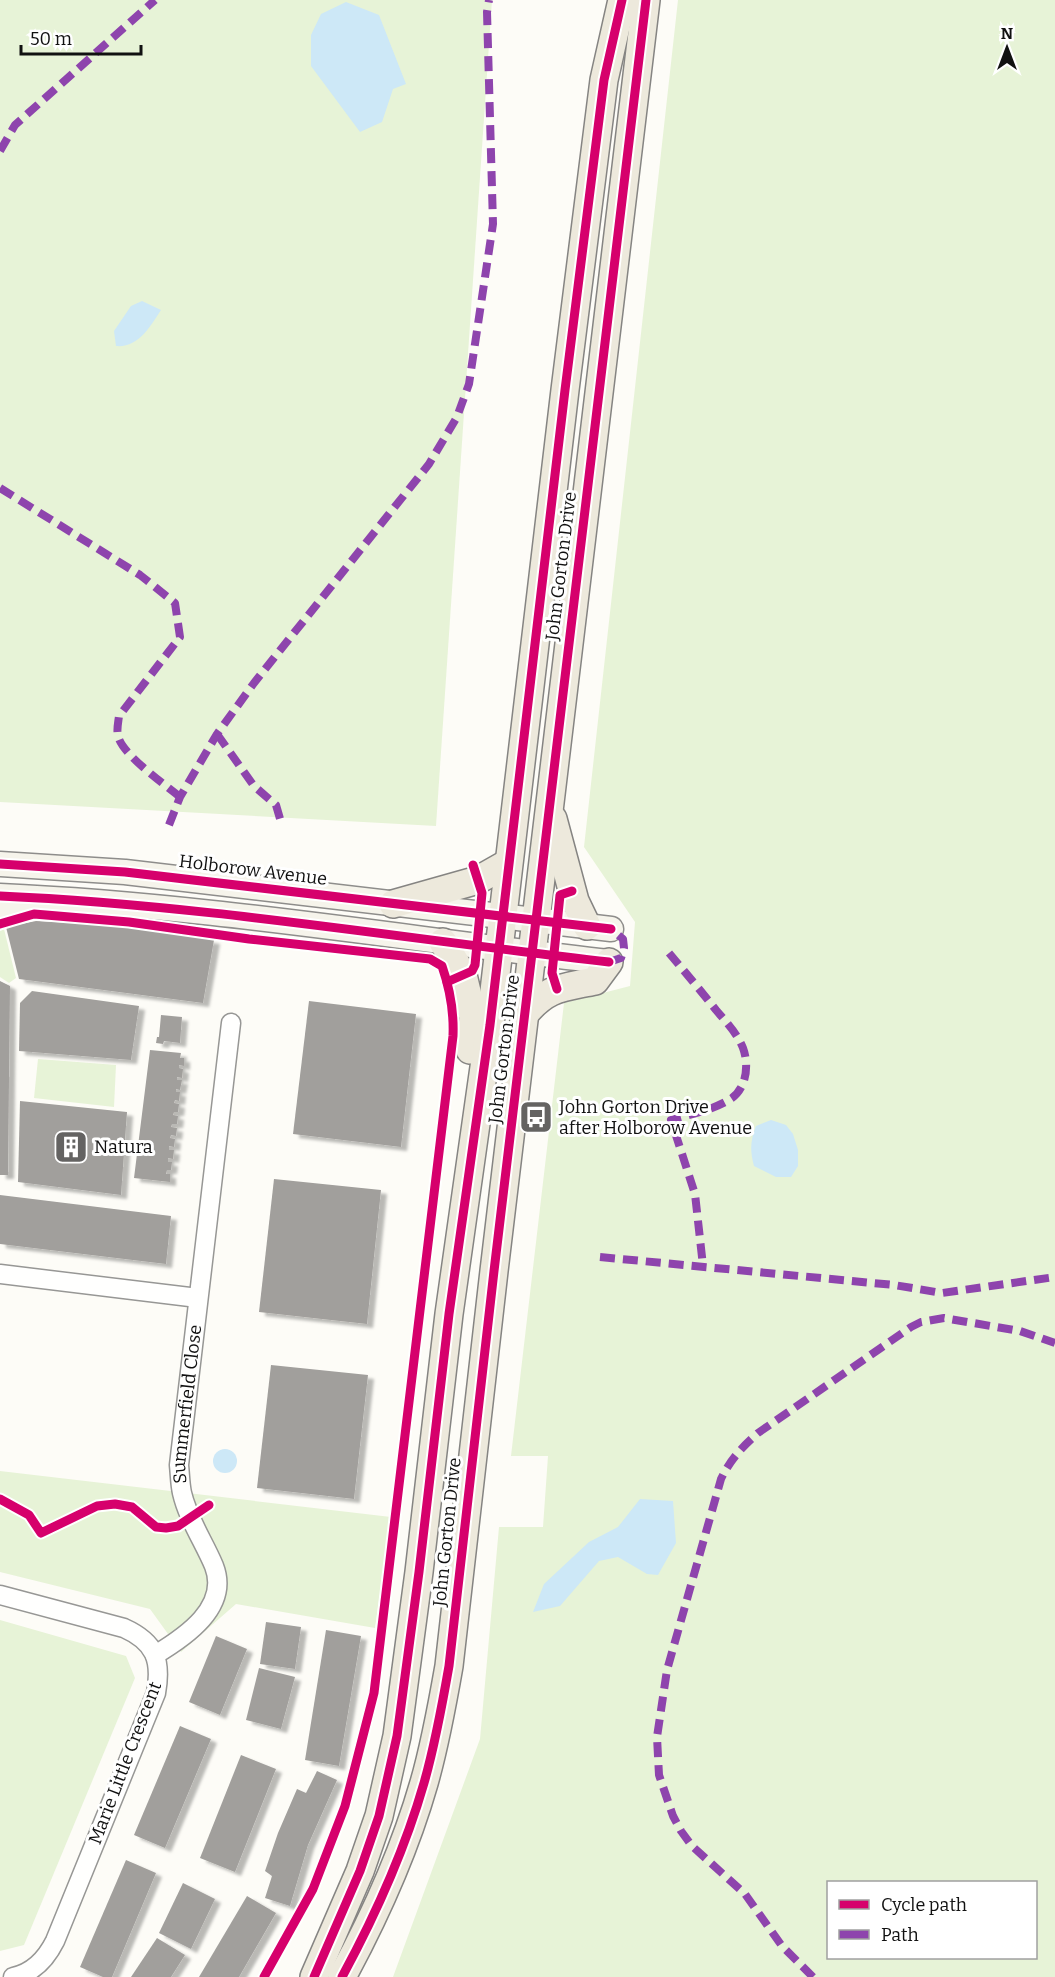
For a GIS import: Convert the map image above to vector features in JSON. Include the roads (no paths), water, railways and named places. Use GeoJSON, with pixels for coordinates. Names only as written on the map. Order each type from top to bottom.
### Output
{"type":"FeatureCollection","features":[{"type":"Feature","properties":{"kind":"main road","name":"John Gorton Drive"},"geometry":{"type":"LineString","coordinates":[[314,1977],[364,1860],[379,1816],[397,1736],[420,1572],[449,1314],[498,949],[604,80],[622,0]]}},
{"type":"Feature","properties":{"kind":"main road","name":"John Gorton Drive"},"geometry":{"type":"LineString","coordinates":[[342,1977],[386,1890],[423,1785],[438,1725],[449,1666],[549,804],[646,0]]}},
{"type":"Feature","properties":{"kind":"main road"},"geometry":{"type":"LineString","coordinates":[[549,804],[575,901],[599,927]]}},
{"type":"Feature","properties":{"kind":"main road"},"geometry":{"type":"LineString","coordinates":[[393,904],[478,880],[508,863]]}},
{"type":"Feature","properties":{"kind":"main road","name":"Holborow Avenue"},"geometry":{"type":"LineString","coordinates":[[0,864],[125,872],[599,927]]}},
{"type":"Feature","properties":{"kind":"main road"},"geometry":{"type":"LineString","coordinates":[[0,896],[49,898],[221,914],[609,962],[596,981],[557,989],[543,995],[524,1016]]}},
{"type":"Feature","properties":{"kind":"main road"},"geometry":{"type":"LineString","coordinates":[[0,914],[49,898]]}},
{"type":"Feature","properties":{"kind":"main road"},"geometry":{"type":"LineString","coordinates":[[443,942],[463,975],[473,1017],[464,1126],[469,1173]]}},
{"type":"Feature","properties":{"kind":"main road"},"geometry":{"type":"LineString","coordinates":[[397,1736],[414,1723],[438,1529],[444,1503],[469,1484]]}},
{"type":"Feature","properties":{"kind":"street","name":"Summerfield Close"},"geometry":{"type":"LineString","coordinates":[[155,1655],[179,1641],[208,1613],[217,1589],[215,1569],[191,1519],[182,1493],[179,1466],[231,1023]]}},
{"type":"Feature","properties":{"kind":"street","name":"Summerfield Close"},"geometry":{"type":"LineString","coordinates":[[0,1274],[198,1298]]}},
{"type":"Feature","properties":{"kind":"street","name":"Marie Little Crescent"},"geometry":{"type":"LineString","coordinates":[[0,1595],[124,1628],[139,1635],[151,1647],[159,1674],[156,1693],[55,1941],[40,1964],[22,1976]]}},
{"type":"Feature","properties":{"kind":"water"},"geometry":{"type":"Polygon","coordinates":[[[346,2],[379,15],[406,84],[393,89],[382,122],[360,132],[311,66],[311,35],[321,14],[346,2]]]}},
{"type":"Feature","properties":{"kind":"water"},"geometry":{"type":"Polygon","coordinates":[[[142,301],[161,310],[137,340],[124,346],[116,346],[114,331],[131,306],[142,301]]]}},
{"type":"Feature","properties":{"kind":"water"},"geometry":{"type":"Polygon","coordinates":[[[771,1120],[786,1125],[793,1134],[798,1150],[798,1166],[791,1177],[776,1177],[754,1166],[751,1146],[756,1126],[771,1120]]]}},
{"type":"Feature","properties":{"kind":"water"},"geometry":{"type":"Polygon","coordinates":[[[225,1449],[230,1450],[236,1456],[236,1466],[230,1472],[225,1473],[220,1472],[214,1466],[213,1461],[214,1456],[220,1450],[225,1449]]]}},
{"type":"Feature","properties":{"kind":"water"},"geometry":{"type":"Polygon","coordinates":[[[640,1499],[673,1501],[676,1543],[658,1575],[647,1574],[618,1557],[599,1561],[560,1606],[533,1612],[544,1584],[589,1542],[618,1527],[640,1499]]]}},
{"type":"Feature","properties":{"kind":"place","name":"John Gorton Drive after Holborow Avenue"},"geometry":{"type":"Point","coordinates":[536,1117]}},
{"type":"Feature","properties":{"kind":"place","name":"Natura"},"geometry":{"type":"Point","coordinates":[71,1147]}}]}
